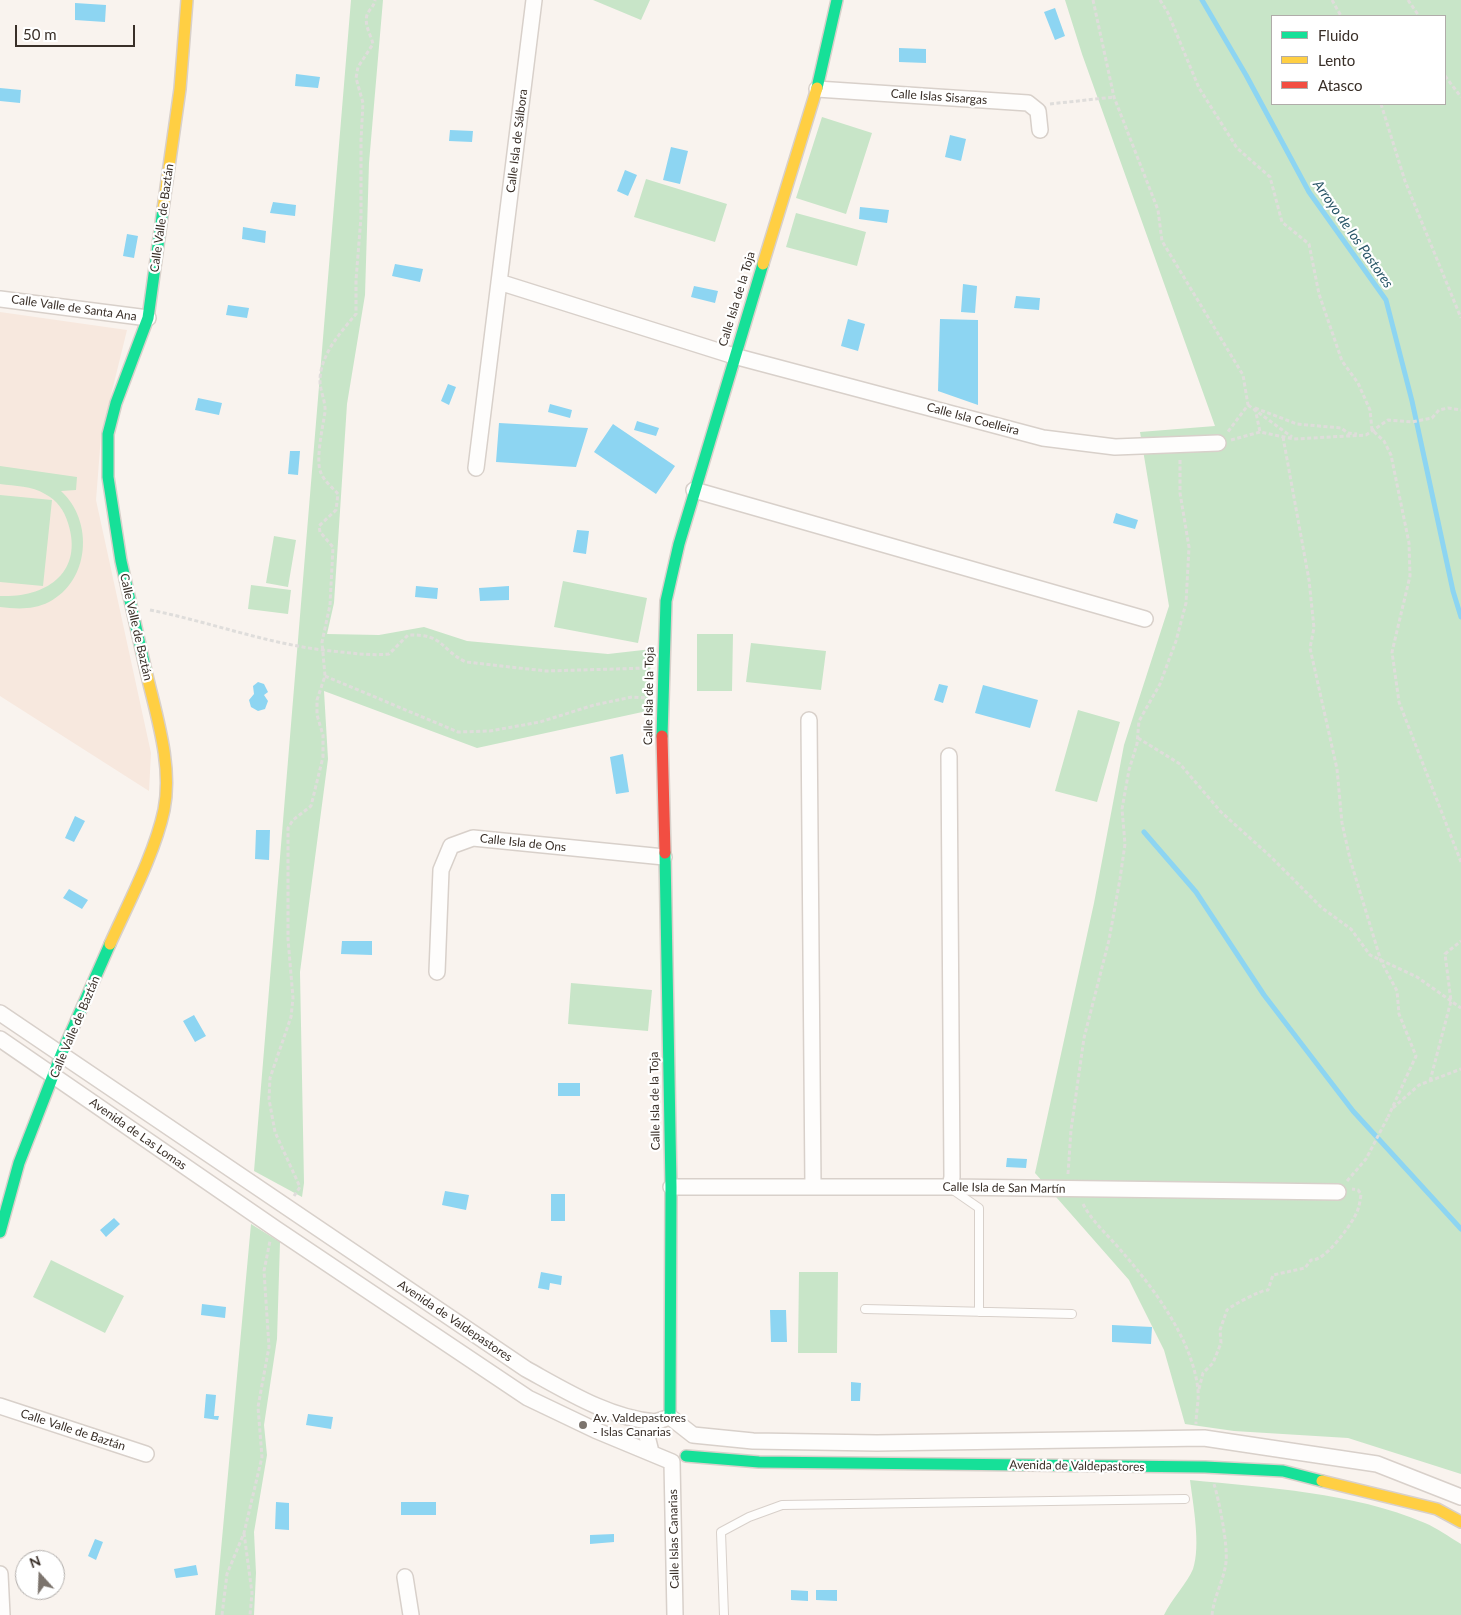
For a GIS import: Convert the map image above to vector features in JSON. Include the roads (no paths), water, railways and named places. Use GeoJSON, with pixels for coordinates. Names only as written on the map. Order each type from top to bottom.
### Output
{"type":"FeatureCollection","features":[{"type":"Feature","properties":{"kind":"street","name":"Calle Valle de Baztán"},"geometry":{"type":"LineString","coordinates":[[0,1232],[19,1163],[61,1055],[146,866],[164,810],[166,776],[160,733],[121,561],[108,477],[108,434],[116,402],[148,318],[180,89],[187,0]]}},
{"type":"Feature","properties":{"kind":"street","name":"Calle Isla de Sálbora"},"geometry":{"type":"LineString","coordinates":[[476,468],[534,0]]}},
{"type":"Feature","properties":{"kind":"street","name":"Calle Isla de la Toja"},"geometry":{"type":"LineString","coordinates":[[670,1417],[671,1187],[662,700],[666,601],[694,490],[817,89],[837,0]]}},
{"type":"Feature","properties":{"kind":"street","name":"Calle Islas Sisargas"},"geometry":{"type":"LineString","coordinates":[[817,89],[1028,102],[1038,111],[1040,130]]}},
{"type":"Feature","properties":{"kind":"street"},"geometry":{"type":"LineString","coordinates":[[499,282],[734,356]]}},
{"type":"Feature","properties":{"kind":"street","name":"Calle Valle de Santa Ana"},"geometry":{"type":"LineString","coordinates":[[0,298],[148,318]]}},
{"type":"Feature","properties":{"kind":"street","name":"Calle Isla Coelleira"},"geometry":{"type":"LineString","coordinates":[[734,356],[1043,438],[1115,446],[1218,442]]}},
{"type":"Feature","properties":{"kind":"street"},"geometry":{"type":"LineString","coordinates":[[694,490],[1145,619]]}},
{"type":"Feature","properties":{"kind":"street"},"geometry":{"type":"LineString","coordinates":[[809,720],[813,1187]]}},
{"type":"Feature","properties":{"kind":"street"},"geometry":{"type":"LineString","coordinates":[[949,756],[952,1168],[950,1187]]}},
{"type":"Feature","properties":{"kind":"street","name":"Calle Isla de Ons"},"geometry":{"type":"LineString","coordinates":[[437,972],[441,870],[451,846],[473,838],[664,857]]}},
{"type":"Feature","properties":{"kind":"street","name":"Avenida de Las Lomas"},"geometry":{"type":"LineString","coordinates":[[0,1013],[267,1194]]}},
{"type":"Feature","properties":{"kind":"street","name":"Avenida de Las Lomas"},"geometry":{"type":"LineString","coordinates":[[0,1038],[276,1229]]}},
{"type":"Feature","properties":{"kind":"street","name":"Calle Isla de San Martín"},"geometry":{"type":"LineString","coordinates":[[671,1187],[1340,1189]]}},
{"type":"Feature","properties":{"kind":"street","name":"Avenida de Valdepastores"},"geometry":{"type":"LineString","coordinates":[[267,1194],[526,1369],[587,1402],[639,1421],[655,1422]]}},
{"type":"Feature","properties":{"kind":"street","name":"Avenida de Valdepastores"},"geometry":{"type":"LineString","coordinates":[[276,1229],[528,1398],[595,1430],[651,1452]]}},
{"type":"Feature","properties":{"kind":"street","name":"Calle Valle de Baztán"},"geometry":{"type":"LineString","coordinates":[[0,1406],[146,1454]]}},
{"type":"Feature","properties":{"kind":"street"},"geometry":{"type":"LineString","coordinates":[[670,1417],[692,1435],[679,1459],[651,1452],[647,1436],[655,1422],[670,1417]]}},
{"type":"Feature","properties":{"kind":"street","name":"Avenida de Valdepastores"},"geometry":{"type":"LineString","coordinates":[[692,1435],[753,1441],[877,1443],[1196,1438],[1378,1464],[1461,1497]]}},
{"type":"Feature","properties":{"kind":"street","name":"Avenida de Valdepastores"},"geometry":{"type":"LineString","coordinates":[[679,1459],[1283,1471],[1437,1509],[1461,1522]]}},
{"type":"Feature","properties":{"kind":"street","name":"Calle Islas Canarias"},"geometry":{"type":"LineString","coordinates":[[675,1615],[679,1459]]}},
{"type":"Feature","properties":{"kind":"street"},"geometry":{"type":"LineString","coordinates":[[0,1574],[2,1615]]}},
{"type":"Feature","properties":{"kind":"street"},"geometry":{"type":"LineString","coordinates":[[405,1577],[411,1615]]}},
{"type":"Feature","properties":{"kind":"lane"},"geometry":{"type":"LineString","coordinates":[[950,1187],[979,1208],[979,1312]]}},
{"type":"Feature","properties":{"kind":"lane"},"geometry":{"type":"LineString","coordinates":[[865,1309],[1072,1314]]}},
{"type":"Feature","properties":{"kind":"lane"},"geometry":{"type":"LineString","coordinates":[[724,1615],[722,1532],[749,1517],[782,1505],[1185,1499]]}},
{"type":"Feature","properties":{"kind":"water"},"geometry":{"type":"Polygon","coordinates":[[[75,3],[106,5],[105,22],[75,20],[75,3]]]}},
{"type":"Feature","properties":{"kind":"water"},"geometry":{"type":"Polygon","coordinates":[[[1055,8],[1065,36],[1055,40],[1044,12],[1055,8]]]}},
{"type":"Feature","properties":{"kind":"water"},"geometry":{"type":"Polygon","coordinates":[[[899,48],[926,49],[926,63],[899,62],[899,48]]]}},
{"type":"Feature","properties":{"kind":"water"},"geometry":{"type":"Polygon","coordinates":[[[296,74],[320,77],[318,88],[295,86],[296,74]]]}},
{"type":"Feature","properties":{"kind":"water"},"geometry":{"type":"Polygon","coordinates":[[[0,88],[21,90],[20,103],[0,101],[0,88]]]}},
{"type":"Feature","properties":{"kind":"water"},"geometry":{"type":"Polygon","coordinates":[[[450,130],[473,131],[472,142],[449,141],[450,130]]]}},
{"type":"Feature","properties":{"kind":"water"},"geometry":{"type":"Polygon","coordinates":[[[950,135],[966,139],[961,161],[945,157],[950,135]]]}},
{"type":"Feature","properties":{"kind":"water"},"geometry":{"type":"Polygon","coordinates":[[[671,147],[688,151],[680,184],[663,180],[671,147]]]}},
{"type":"Feature","properties":{"kind":"water"},"geometry":{"type":"Polygon","coordinates":[[[625,170],[637,175],[628,196],[617,191],[625,170]]]}},
{"type":"Feature","properties":{"kind":"water"},"geometry":{"type":"Polygon","coordinates":[[[273,202],[296,205],[295,216],[270,213],[273,202]]]}},
{"type":"Feature","properties":{"kind":"water"},"geometry":{"type":"Polygon","coordinates":[[[860,207],[889,210],[887,223],[859,219],[860,207]]]}},
{"type":"Feature","properties":{"kind":"water"},"geometry":{"type":"Polygon","coordinates":[[[243,227],[266,231],[265,243],[242,239],[243,227]]]}},
{"type":"Feature","properties":{"kind":"water"},"geometry":{"type":"Polygon","coordinates":[[[127,234],[138,236],[134,258],[123,256],[127,234]]]}},
{"type":"Feature","properties":{"kind":"water"},"geometry":{"type":"Polygon","coordinates":[[[395,264],[423,269],[420,282],[392,276],[395,264]]]}},
{"type":"Feature","properties":{"kind":"water"},"geometry":{"type":"Polygon","coordinates":[[[963,284],[977,286],[975,313],[961,312],[963,284]]]}},
{"type":"Feature","properties":{"kind":"water"},"geometry":{"type":"Polygon","coordinates":[[[694,286],[718,291],[715,303],[691,297],[694,286]]]}},
{"type":"Feature","properties":{"kind":"water"},"geometry":{"type":"Polygon","coordinates":[[[1016,296],[1040,298],[1039,310],[1014,308],[1016,296]]]}},
{"type":"Feature","properties":{"kind":"water"},"geometry":{"type":"Polygon","coordinates":[[[228,305],[249,308],[247,318],[226,315],[228,305]]]}},
{"type":"Feature","properties":{"kind":"water"},"geometry":{"type":"Polygon","coordinates":[[[848,319],[865,324],[858,351],[841,346],[848,319]]]}},
{"type":"Feature","properties":{"kind":"water"},"geometry":{"type":"Polygon","coordinates":[[[940,319],[978,320],[978,405],[938,391],[940,319]]]}},
{"type":"Feature","properties":{"kind":"water"},"geometry":{"type":"Polygon","coordinates":[[[448,384],[456,387],[449,405],[441,401],[448,384]]]}},
{"type":"Feature","properties":{"kind":"water"},"geometry":{"type":"Polygon","coordinates":[[[198,398],[222,403],[219,415],[195,410],[198,398]]]}},
{"type":"Feature","properties":{"kind":"water"},"geometry":{"type":"Polygon","coordinates":[[[550,404],[572,410],[570,418],[548,412],[550,404]]]}},
{"type":"Feature","properties":{"kind":"water"},"geometry":{"type":"Polygon","coordinates":[[[637,421],[659,428],[656,436],[634,430],[637,421]]]}},
{"type":"Feature","properties":{"kind":"water"},"geometry":{"type":"Polygon","coordinates":[[[499,423],[588,428],[576,467],[496,462],[499,423]]]}},
{"type":"Feature","properties":{"kind":"water"},"geometry":{"type":"Polygon","coordinates":[[[613,424],[675,466],[656,494],[594,452],[613,424]]]}},
{"type":"Feature","properties":{"kind":"water"},"geometry":{"type":"Polygon","coordinates":[[[290,451],[300,451],[298,475],[288,474],[290,451]]]}},
{"type":"Feature","properties":{"kind":"water"},"geometry":{"type":"Polygon","coordinates":[[[1116,513],[1138,520],[1135,529],[1113,523],[1116,513]]]}},
{"type":"Feature","properties":{"kind":"water"},"geometry":{"type":"Polygon","coordinates":[[[577,530],[589,531],[586,554],[573,552],[577,530]]]}},
{"type":"Feature","properties":{"kind":"water"},"geometry":{"type":"Polygon","coordinates":[[[416,586],[438,588],[437,599],[415,597],[416,586]]]}},
{"type":"Feature","properties":{"kind":"water"},"geometry":{"type":"Polygon","coordinates":[[[509,586],[509,600],[480,601],[479,588],[509,586]]]}},
{"type":"Feature","properties":{"kind":"water"},"geometry":{"type":"Polygon","coordinates":[[[258,682],[264,684],[268,692],[264,695],[268,701],[265,709],[258,711],[251,707],[249,700],[254,694],[253,686],[258,682]]]}},
{"type":"Feature","properties":{"kind":"water"},"geometry":{"type":"Polygon","coordinates":[[[939,684],[948,686],[943,703],[934,700],[939,684]]]}},
{"type":"Feature","properties":{"kind":"water"},"geometry":{"type":"Polygon","coordinates":[[[983,685],[1038,700],[1030,728],[975,713],[983,685]]]}},
{"type":"Feature","properties":{"kind":"water"},"geometry":{"type":"Polygon","coordinates":[[[623,754],[629,792],[616,794],[610,757],[623,754]]]}},
{"type":"Feature","properties":{"kind":"water"},"geometry":{"type":"Polygon","coordinates":[[[75,816],[85,821],[74,842],[65,838],[75,816]]]}},
{"type":"Feature","properties":{"kind":"water"},"geometry":{"type":"Polygon","coordinates":[[[256,830],[270,830],[269,860],[255,859],[256,830]]]}},
{"type":"Feature","properties":{"kind":"water"},"geometry":{"type":"Polygon","coordinates":[[[69,889],[88,900],[82,909],[63,898],[69,889]]]}},
{"type":"Feature","properties":{"kind":"water"},"geometry":{"type":"Polygon","coordinates":[[[342,941],[372,941],[372,955],[341,954],[342,941]]]}},
{"type":"Feature","properties":{"kind":"water"},"geometry":{"type":"Polygon","coordinates":[[[194,1015],[206,1036],[195,1042],[183,1021],[194,1015]]]}},
{"type":"Feature","properties":{"kind":"water"},"geometry":{"type":"Polygon","coordinates":[[[558,1083],[580,1083],[580,1096],[558,1096],[558,1083]]]}},
{"type":"Feature","properties":{"kind":"water"},"geometry":{"type":"Polygon","coordinates":[[[1007,1158],[1027,1159],[1026,1168],[1006,1167],[1007,1158]]]}},
{"type":"Feature","properties":{"kind":"water"},"geometry":{"type":"Polygon","coordinates":[[[445,1191],[469,1195],[466,1210],[442,1205],[445,1191]]]}},
{"type":"Feature","properties":{"kind":"water"},"geometry":{"type":"Polygon","coordinates":[[[551,1194],[565,1194],[565,1221],[551,1221],[551,1194]]]}},
{"type":"Feature","properties":{"kind":"water"},"geometry":{"type":"Polygon","coordinates":[[[114,1218],[120,1224],[106,1237],[100,1230],[114,1218]]]}},
{"type":"Feature","properties":{"kind":"water"},"geometry":{"type":"Polygon","coordinates":[[[541,1272],[562,1276],[561,1285],[550,1283],[549,1290],[538,1288],[541,1272]]]}},
{"type":"Feature","properties":{"kind":"water"},"geometry":{"type":"Polygon","coordinates":[[[202,1304],[226,1307],[225,1318],[201,1315],[202,1304]]]}},
{"type":"Feature","properties":{"kind":"water"},"geometry":{"type":"Polygon","coordinates":[[[770,1310],[786,1310],[787,1342],[771,1342],[770,1310]]]}},
{"type":"Feature","properties":{"kind":"water"},"geometry":{"type":"Polygon","coordinates":[[[1112,1325],[1152,1327],[1151,1344],[1112,1342],[1112,1325]]]}},
{"type":"Feature","properties":{"kind":"water"},"geometry":{"type":"Polygon","coordinates":[[[851,1382],[861,1383],[860,1401],[851,1401],[851,1382]]]}},
{"type":"Feature","properties":{"kind":"water"},"geometry":{"type":"Polygon","coordinates":[[[206,1394],[216,1395],[214,1416],[219,1416],[218,1420],[204,1418],[206,1394]]]}},
{"type":"Feature","properties":{"kind":"water"},"geometry":{"type":"Polygon","coordinates":[[[308,1414],[333,1417],[331,1429],[306,1425],[308,1414]]]}},
{"type":"Feature","properties":{"kind":"water"},"geometry":{"type":"Polygon","coordinates":[[[276,1502],[289,1503],[289,1530],[275,1529],[276,1502]]]}},
{"type":"Feature","properties":{"kind":"water"},"geometry":{"type":"Polygon","coordinates":[[[401,1502],[436,1502],[436,1515],[401,1515],[401,1502]]]}},
{"type":"Feature","properties":{"kind":"water"},"geometry":{"type":"Polygon","coordinates":[[[614,1534],[614,1542],[590,1544],[590,1535],[614,1534]]]}},
{"type":"Feature","properties":{"kind":"water"},"geometry":{"type":"Polygon","coordinates":[[[95,1539],[103,1542],[96,1560],[88,1556],[95,1539]]]}},
{"type":"Feature","properties":{"kind":"water"},"geometry":{"type":"Polygon","coordinates":[[[196,1565],[198,1575],[176,1578],[174,1569],[196,1565]]]}},
{"type":"Feature","properties":{"kind":"water"},"geometry":{"type":"Polygon","coordinates":[[[791,1590],[808,1591],[808,1601],[791,1600],[791,1590]]]}},
{"type":"Feature","properties":{"kind":"water"},"geometry":{"type":"Polygon","coordinates":[[[816,1590],[837,1590],[837,1601],[816,1600],[816,1590]]]}},
{"type":"Feature","properties":{"kind":"waterway","name":"Arroyo de los Pastores"},"geometry":{"type":"LineString","coordinates":[[1202,0],[1246,75],[1309,192],[1386,300],[1412,401],[1453,591],[1461,617]]}},
{"type":"Feature","properties":{"kind":"waterway"},"geometry":{"type":"LineString","coordinates":[[1144,832],[1196,892],[1264,995],[1353,1111],[1461,1229]]}},
{"type":"Feature","properties":{"kind":"place","name":"Av. Valdepastores - Islas Canarias"},"geometry":{"type":"Point","coordinates":[583,1425]}}]}
